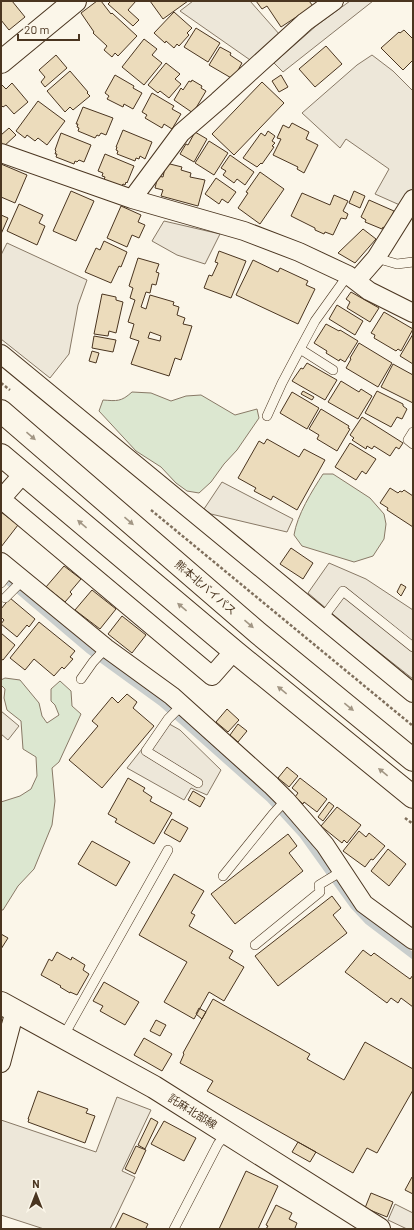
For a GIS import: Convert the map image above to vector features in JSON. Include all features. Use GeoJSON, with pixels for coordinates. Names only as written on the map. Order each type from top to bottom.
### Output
{"type":"FeatureCollection","features":[{"type":"Feature","properties":{"kind":"main road"},"geometry":{"type":"LineString","coordinates":[[1,62],[75,1]]}},
{"type":"Feature","properties":{"kind":"main road","name":"熊本北バイパス"},"geometry":{"type":"LineString","coordinates":[[1,411],[258,633],[413,760]]}},
{"type":"Feature","properties":{"kind":"main road"},"geometry":{"type":"LineString","coordinates":[[1,455],[234,651],[413,796]]}},
{"type":"Feature","properties":{"kind":"main road","name":"託麻北部線"},"geometry":{"type":"LineString","coordinates":[[8,1006],[154,1086],[379,1229]]}},
{"type":"Feature","properties":{"kind":"street"},"geometry":{"type":"LineString","coordinates":[[132,198],[181,133],[218,102],[305,22],[334,1]]}},
{"type":"Feature","properties":{"kind":"street"},"geometry":{"type":"LineString","coordinates":[[1,153],[132,198],[244,231],[299,252],[352,278],[369,291],[413,313]]}},
{"type":"Feature","properties":{"kind":"street"},"geometry":{"type":"LineString","coordinates":[[352,278],[376,258],[413,200]]}},
{"type":"Feature","properties":{"kind":"street"},"geometry":{"type":"LineString","coordinates":[[1,354],[413,693]]}},
{"type":"Feature","properties":{"kind":"street"},"geometry":{"type":"LineString","coordinates":[[23,474],[1,499],[212,676],[234,651]]}},
{"type":"Feature","properties":{"kind":"street"},"geometry":{"type":"LineString","coordinates":[[10,575],[104,650],[172,696],[180,707],[284,802],[326,845],[339,873],[364,904],[413,940]]}},
{"type":"Feature","properties":{"kind":"street"},"geometry":{"type":"LineString","coordinates":[[1,1063],[8,1006]]}},
{"type":"Feature","properties":{"kind":"lane"},"geometry":{"type":"LineString","coordinates":[[376,258],[397,264],[413,262]]}},
{"type":"Feature","properties":{"kind":"lane"},"geometry":{"type":"LineString","coordinates":[[267,416],[282,383],[315,321],[352,278]]}},
{"type":"Feature","properties":{"kind":"lane"},"geometry":{"type":"LineString","coordinates":[[300,349],[333,370]]}},
{"type":"Feature","properties":{"kind":"lane"},"geometry":{"type":"LineString","coordinates":[[413,432],[408,440],[413,444]]}},
{"type":"Feature","properties":{"kind":"lane"},"geometry":{"type":"LineString","coordinates":[[7,596],[10,575]]}},
{"type":"Feature","properties":{"kind":"lane"},"geometry":{"type":"LineString","coordinates":[[322,618],[343,592],[413,647]]}},
{"type":"Feature","properties":{"kind":"lane"},"geometry":{"type":"LineString","coordinates":[[81,679],[104,650]]}},
{"type":"Feature","properties":{"kind":"lane"},"geometry":{"type":"LineString","coordinates":[[180,707],[168,719],[146,751],[198,783]]}},
{"type":"Feature","properties":{"kind":"lane"},"geometry":{"type":"LineString","coordinates":[[223,876],[284,802]]}},
{"type":"Feature","properties":{"kind":"lane"},"geometry":{"type":"LineString","coordinates":[[63,1037],[168,850]]}},
{"type":"Feature","properties":{"kind":"lane"},"geometry":{"type":"LineString","coordinates":[[255,945],[320,892],[319,885],[339,873]]}},
{"type":"Feature","properties":{"kind":"lane"},"geometry":{"type":"LineString","coordinates":[[174,1229],[218,1144],[227,1133]]}},
{"type":"Feature","properties":{"kind":"path"},"geometry":{"type":"LineString","coordinates":[[1,383],[13,393]]}},
{"type":"Feature","properties":{"kind":"path"},"geometry":{"type":"LineString","coordinates":[[150,509],[413,726]]}},
{"type":"Feature","properties":{"kind":"green space"},"geometry":{"type":"Polygon","coordinates":[[[132,392],[151,393],[171,401],[186,396],[201,395],[235,415],[257,409],[259,418],[237,450],[224,464],[211,482],[199,493],[187,491],[176,483],[161,467],[136,451],[99,411],[103,400],[119,400],[125,398],[132,392]]]}},
{"type":"Feature","properties":{"kind":"green space"},"geometry":{"type":"Polygon","coordinates":[[[323,474],[333,474],[370,498],[384,514],[386,524],[384,539],[373,556],[354,562],[302,546],[294,535],[298,519],[323,474]]]}},
{"type":"Feature","properties":{"kind":"green space"},"geometry":{"type":"Polygon","coordinates":[[[5,678],[20,680],[39,703],[42,716],[47,723],[59,715],[55,705],[51,701],[51,689],[60,681],[71,691],[72,706],[81,714],[59,762],[52,768],[55,801],[52,825],[34,869],[18,886],[3,910],[1,910],[1,802],[20,796],[31,789],[37,776],[36,757],[23,749],[21,721],[7,710],[4,698],[5,689],[1,685],[1,680],[5,678]]]}},
{"type":"Feature","properties":{"kind":"shaded area"},"geometry":{"type":"Polygon","coordinates":[[[193,1],[250,1],[280,35],[253,62],[180,11],[193,1]]]}},
{"type":"Feature","properties":{"kind":"shaded area"},"geometry":{"type":"Polygon","coordinates":[[[350,1],[373,1],[283,72],[274,63],[316,26],[350,1]]]}},
{"type":"Feature","properties":{"kind":"shaded area"},"geometry":{"type":"Polygon","coordinates":[[[372,55],[393,71],[413,91],[413,191],[402,206],[375,194],[389,169],[346,139],[340,148],[302,113],[357,65],[372,55]]]}},
{"type":"Feature","properties":{"kind":"shaded area"},"geometry":{"type":"Polygon","coordinates":[[[164,221],[220,234],[205,264],[177,255],[152,241],[164,221]]]}},
{"type":"Feature","properties":{"kind":"shaded area"},"geometry":{"type":"Polygon","coordinates":[[[7,243],[87,280],[78,305],[69,354],[50,378],[1,339],[1,255],[7,243]]]}},
{"type":"Feature","properties":{"kind":"shaded area"},"geometry":{"type":"Polygon","coordinates":[[[222,482],[293,519],[287,532],[211,514],[204,509],[222,482]]]}},
{"type":"Feature","properties":{"kind":"shaded area"},"geometry":{"type":"Polygon","coordinates":[[[329,563],[366,579],[413,610],[413,679],[361,638],[308,593],[329,563]]]}},
{"type":"Feature","properties":{"kind":"shaded area"},"geometry":{"type":"Polygon","coordinates":[[[1,711],[19,726],[8,740],[1,734],[1,711]]]}},
{"type":"Feature","properties":{"kind":"shaded area"},"geometry":{"type":"Polygon","coordinates":[[[164,721],[180,730],[221,770],[207,795],[191,788],[184,800],[127,768],[164,721]]]}},
{"type":"Feature","properties":{"kind":"shaded area"},"geometry":{"type":"Polygon","coordinates":[[[117,1097],[151,1110],[122,1171],[135,1177],[110,1229],[44,1229],[1,1215],[1,1120],[96,1152],[117,1097]]]}},
{"type":"Feature","properties":{"kind":"shaded area"},"geometry":{"type":"Polygon","coordinates":[[[395,1204],[413,1213],[413,1229],[407,1229],[388,1220],[395,1204]]]}},
{"type":"Feature","properties":{"kind":"building"},"geometry":{"type":"Polygon","coordinates":[[[1,1],[12,1],[25,17],[9,30],[1,20],[1,1]]]}},
{"type":"Feature","properties":{"kind":"building"},"geometry":{"type":"Polygon","coordinates":[[[97,1],[101,1],[111,14],[112,13],[137,36],[118,56],[115,53],[112,57],[104,50],[107,46],[93,33],[94,32],[81,13],[97,1]]]}},
{"type":"Feature","properties":{"kind":"building"},"geometry":{"type":"Polygon","coordinates":[[[111,1],[136,1],[128,10],[139,20],[133,26],[108,4],[111,1]]]}},
{"type":"Feature","properties":{"kind":"building"},"geometry":{"type":"Polygon","coordinates":[[[150,1],[188,1],[163,19],[150,1]]]}},
{"type":"Feature","properties":{"kind":"building"},"geometry":{"type":"Polygon","coordinates":[[[256,1],[309,1],[313,6],[281,27],[267,6],[262,9],[256,1]]]}},
{"type":"Feature","properties":{"kind":"building"},"geometry":{"type":"Polygon","coordinates":[[[174,12],[192,28],[187,33],[189,35],[179,46],[177,44],[174,48],[166,41],[165,43],[154,33],[174,12]]]}},
{"type":"Feature","properties":{"kind":"building"},"geometry":{"type":"Polygon","coordinates":[[[196,28],[220,43],[208,62],[184,47],[196,28]]]}},
{"type":"Feature","properties":{"kind":"building"},"geometry":{"type":"Polygon","coordinates":[[[404,30],[413,39],[413,60],[403,70],[381,48],[399,32],[400,33],[404,30]]]}},
{"type":"Feature","properties":{"kind":"building"},"geometry":{"type":"Polygon","coordinates":[[[144,39],[157,49],[152,55],[162,63],[144,85],[122,67],[144,39]]]}},
{"type":"Feature","properties":{"kind":"building"},"geometry":{"type":"Polygon","coordinates":[[[326,46],[342,64],[315,87],[299,69],[326,46]]]}},
{"type":"Feature","properties":{"kind":"building"},"geometry":{"type":"Polygon","coordinates":[[[220,47],[231,53],[230,55],[242,63],[233,79],[209,65],[220,47]]]}},
{"type":"Feature","properties":{"kind":"building"},"geometry":{"type":"Polygon","coordinates":[[[56,55],[67,68],[45,87],[41,82],[45,77],[39,70],[56,55]]]}},
{"type":"Feature","properties":{"kind":"building"},"geometry":{"type":"Polygon","coordinates":[[[166,63],[180,74],[175,79],[181,84],[169,98],[160,91],[158,93],[148,85],[166,63]]]}},
{"type":"Feature","properties":{"kind":"building"},"geometry":{"type":"Polygon","coordinates":[[[70,71],[90,96],[73,110],[70,107],[65,112],[47,91],[70,71]]]}},
{"type":"Feature","properties":{"kind":"building"},"geometry":{"type":"Polygon","coordinates":[[[115,75],[134,86],[133,88],[142,93],[133,109],[124,104],[123,107],[107,99],[109,96],[105,93],[115,75]]]}},
{"type":"Feature","properties":{"kind":"building"},"geometry":{"type":"Polygon","coordinates":[[[281,75],[288,87],[279,92],[272,81],[281,75]]]}},
{"type":"Feature","properties":{"kind":"building"},"geometry":{"type":"Polygon","coordinates":[[[192,80],[202,86],[201,88],[206,91],[193,113],[174,100],[181,88],[183,90],[189,81],[191,82],[192,80]]]}},
{"type":"Feature","properties":{"kind":"building"},"geometry":{"type":"Polygon","coordinates":[[[262,82],[284,103],[234,155],[212,134],[262,82]]]}},
{"type":"Feature","properties":{"kind":"building"},"geometry":{"type":"Polygon","coordinates":[[[12,83],[28,102],[14,114],[6,105],[3,107],[1,105],[1,84],[6,89],[12,83]]]}},
{"type":"Feature","properties":{"kind":"building"},"geometry":{"type":"Polygon","coordinates":[[[152,93],[174,106],[172,109],[181,114],[172,129],[164,124],[162,128],[145,118],[147,115],[142,112],[152,93]]]}},
{"type":"Feature","properties":{"kind":"building"},"geometry":{"type":"Polygon","coordinates":[[[38,101],[65,121],[47,145],[38,138],[35,141],[27,135],[25,138],[16,131],[38,101]]]}},
{"type":"Feature","properties":{"kind":"building"},"geometry":{"type":"Polygon","coordinates":[[[83,107],[113,118],[106,135],[101,133],[95,138],[78,131],[78,124],[76,124],[83,107]]]}},
{"type":"Feature","properties":{"kind":"building"},"geometry":{"type":"Polygon","coordinates":[[[292,123],[309,132],[306,139],[318,145],[304,173],[297,169],[298,167],[273,155],[281,139],[277,138],[283,125],[289,128],[292,123]]]}},
{"type":"Feature","properties":{"kind":"building"},"geometry":{"type":"Polygon","coordinates":[[[9,128],[16,135],[2,148],[1,135],[9,128]]]}},
{"type":"Feature","properties":{"kind":"building"},"geometry":{"type":"Polygon","coordinates":[[[123,130],[152,142],[145,159],[140,156],[139,159],[136,158],[135,161],[117,154],[118,151],[116,150],[116,147],[123,130]]]}},
{"type":"Feature","properties":{"kind":"building"},"geometry":{"type":"Polygon","coordinates":[[[268,131],[275,136],[272,141],[275,143],[272,146],[274,147],[262,164],[261,163],[257,167],[243,158],[261,133],[265,136],[268,131]]]}},
{"type":"Feature","properties":{"kind":"building"},"geometry":{"type":"Polygon","coordinates":[[[195,132],[207,139],[194,162],[180,154],[186,144],[188,145],[195,132]]]}},
{"type":"Feature","properties":{"kind":"building"},"geometry":{"type":"Polygon","coordinates":[[[61,133],[91,145],[84,162],[79,160],[77,162],[75,161],[74,164],[56,157],[57,154],[55,154],[55,150],[61,133]]]}},
{"type":"Feature","properties":{"kind":"building"},"geometry":{"type":"Polygon","coordinates":[[[209,141],[228,153],[214,175],[195,163],[209,141]]]}},
{"type":"Feature","properties":{"kind":"building"},"geometry":{"type":"Polygon","coordinates":[[[105,154],[134,166],[125,185],[123,184],[121,187],[104,180],[105,177],[102,176],[103,173],[98,171],[105,154]]]}},
{"type":"Feature","properties":{"kind":"building"},"geometry":{"type":"Polygon","coordinates":[[[230,155],[254,172],[245,185],[237,179],[234,183],[223,175],[226,171],[221,168],[230,155]]]}},
{"type":"Feature","properties":{"kind":"building"},"geometry":{"type":"Polygon","coordinates":[[[166,163],[182,167],[181,170],[191,173],[190,177],[205,180],[198,206],[161,196],[163,190],[155,188],[158,176],[163,177],[166,163]]]}},
{"type":"Feature","properties":{"kind":"building"},"geometry":{"type":"Polygon","coordinates":[[[1,164],[27,175],[15,203],[1,197],[1,164]]]}},
{"type":"Feature","properties":{"kind":"building"},"geometry":{"type":"Polygon","coordinates":[[[260,172],[284,189],[260,224],[238,208],[248,193],[246,192],[260,172]]]}},
{"type":"Feature","properties":{"kind":"building"},"geometry":{"type":"Polygon","coordinates":[[[216,178],[236,192],[228,203],[222,199],[219,204],[205,194],[216,178]]]}},
{"type":"Feature","properties":{"kind":"building"},"geometry":{"type":"Polygon","coordinates":[[[71,191],[94,201],[76,241],[53,231],[71,191]]]}},
{"type":"Feature","properties":{"kind":"building"},"geometry":{"type":"Polygon","coordinates":[[[354,191],[365,196],[360,208],[349,203],[354,191]]]}},
{"type":"Feature","properties":{"kind":"building"},"geometry":{"type":"Polygon","coordinates":[[[302,193],[330,205],[334,195],[348,201],[343,211],[348,214],[346,219],[341,218],[333,235],[325,232],[324,234],[315,230],[315,228],[291,216],[302,193]]]}},
{"type":"Feature","properties":{"kind":"building"},"geometry":{"type":"Polygon","coordinates":[[[369,200],[394,211],[386,229],[383,227],[382,229],[365,222],[366,220],[361,217],[369,200]]]}},
{"type":"Feature","properties":{"kind":"building"},"geometry":{"type":"Polygon","coordinates":[[[19,204],[43,215],[39,223],[45,226],[37,245],[7,231],[19,204]]]}},
{"type":"Feature","properties":{"kind":"building"},"geometry":{"type":"Polygon","coordinates":[[[121,206],[141,215],[138,222],[145,225],[139,238],[132,235],[127,247],[107,238],[121,206]]]}},
{"type":"Feature","properties":{"kind":"building"},"geometry":{"type":"Polygon","coordinates":[[[1,215],[8,218],[1,234],[1,215]]]}},
{"type":"Feature","properties":{"kind":"building"},"geometry":{"type":"Polygon","coordinates":[[[363,229],[376,239],[355,263],[338,253],[363,229]]]}},
{"type":"Feature","properties":{"kind":"building"},"geometry":{"type":"Polygon","coordinates":[[[104,241],[127,252],[121,267],[119,266],[111,283],[85,272],[96,248],[100,250],[104,241]]]}},
{"type":"Feature","properties":{"kind":"building"},"geometry":{"type":"Polygon","coordinates":[[[219,251],[246,261],[231,298],[204,288],[209,275],[212,276],[218,263],[215,262],[219,251]]]}},
{"type":"Feature","properties":{"kind":"building"},"geometry":{"type":"Polygon","coordinates":[[[138,258],[159,264],[156,272],[159,273],[156,285],[152,284],[150,293],[146,292],[141,307],[146,309],[150,295],[174,302],[173,305],[179,307],[177,315],[185,318],[183,324],[192,326],[181,360],[175,358],[169,376],[131,364],[139,341],[130,338],[134,324],[128,322],[135,300],[130,298],[133,288],[129,286],[138,258]],[[150,332],[148,338],[160,341],[161,336],[150,332]]]}},
{"type":"Feature","properties":{"kind":"building"},"geometry":{"type":"Polygon","coordinates":[[[253,260],[278,272],[280,268],[308,281],[306,285],[315,289],[298,324],[236,295],[253,260]]]}},
{"type":"Feature","properties":{"kind":"building"},"geometry":{"type":"Polygon","coordinates":[[[351,292],[379,308],[370,322],[347,308],[350,302],[346,299],[351,292]]]}},
{"type":"Feature","properties":{"kind":"building"},"geometry":{"type":"Polygon","coordinates":[[[102,294],[116,297],[116,300],[123,302],[116,333],[109,331],[108,336],[94,334],[102,294]]]}},
{"type":"Feature","properties":{"kind":"building"},"geometry":{"type":"Polygon","coordinates":[[[337,305],[363,321],[355,335],[329,319],[337,305]]]}},
{"type":"Feature","properties":{"kind":"building"},"geometry":{"type":"Polygon","coordinates":[[[384,312],[413,329],[401,351],[398,349],[396,351],[374,338],[375,335],[371,333],[384,312]]]}},
{"type":"Feature","properties":{"kind":"building"},"geometry":{"type":"Polygon","coordinates":[[[326,324],[339,331],[340,330],[358,341],[345,362],[340,359],[339,361],[314,343],[326,324]]]}},
{"type":"Feature","properties":{"kind":"building"},"geometry":{"type":"Polygon","coordinates":[[[413,334],[413,364],[400,356],[413,334]]]}},
{"type":"Feature","properties":{"kind":"building"},"geometry":{"type":"Polygon","coordinates":[[[94,336],[116,340],[113,352],[92,348],[94,336]]]}},
{"type":"Feature","properties":{"kind":"building"},"geometry":{"type":"Polygon","coordinates":[[[359,343],[392,363],[378,387],[346,368],[359,343]]]}},
{"type":"Feature","properties":{"kind":"building"},"geometry":{"type":"Polygon","coordinates":[[[92,351],[99,353],[96,363],[89,361],[92,351]]]}},
{"type":"Feature","properties":{"kind":"building"},"geometry":{"type":"Polygon","coordinates":[[[307,363],[337,380],[325,400],[292,381],[301,368],[303,369],[307,363]]]}},
{"type":"Feature","properties":{"kind":"building"},"geometry":{"type":"Polygon","coordinates":[[[393,364],[413,375],[413,403],[381,387],[393,364]]]}},
{"type":"Feature","properties":{"kind":"building"},"geometry":{"type":"Polygon","coordinates":[[[341,381],[359,392],[361,389],[372,396],[358,419],[328,402],[341,381]]]}},
{"type":"Feature","properties":{"kind":"building"},"geometry":{"type":"Polygon","coordinates":[[[303,391],[314,397],[312,400],[301,394],[303,391]]]}},
{"type":"Feature","properties":{"kind":"building"},"geometry":{"type":"Polygon","coordinates":[[[377,391],[403,404],[403,406],[407,409],[402,419],[397,417],[391,427],[365,413],[377,391]]]}},
{"type":"Feature","properties":{"kind":"building"},"geometry":{"type":"Polygon","coordinates":[[[292,392],[319,408],[307,429],[280,413],[292,392]]]}},
{"type":"Feature","properties":{"kind":"building"},"geometry":{"type":"Polygon","coordinates":[[[321,409],[349,426],[348,428],[350,429],[337,451],[317,439],[319,435],[309,429],[321,409]]]}},
{"type":"Feature","properties":{"kind":"building"},"geometry":{"type":"Polygon","coordinates":[[[362,417],[403,443],[399,449],[396,447],[390,456],[374,446],[372,449],[367,446],[366,449],[352,440],[354,438],[350,435],[362,417]]]}},
{"type":"Feature","properties":{"kind":"building"},"geometry":{"type":"Polygon","coordinates":[[[267,439],[299,457],[304,449],[325,460],[297,510],[273,496],[271,500],[254,491],[256,488],[238,478],[259,441],[264,444],[267,439]]]}},
{"type":"Feature","properties":{"kind":"building"},"geometry":{"type":"Polygon","coordinates":[[[350,443],[376,459],[366,474],[362,471],[356,480],[335,467],[350,443]]]}},
{"type":"Feature","properties":{"kind":"building"},"geometry":{"type":"Polygon","coordinates":[[[390,488],[398,493],[404,490],[413,496],[413,527],[387,510],[388,508],[380,503],[390,488]]]}},
{"type":"Feature","properties":{"kind":"building"},"geometry":{"type":"Polygon","coordinates":[[[1,512],[18,525],[1,547],[1,512]]]}},
{"type":"Feature","properties":{"kind":"building"},"geometry":{"type":"Polygon","coordinates":[[[291,548],[313,563],[303,579],[280,564],[291,548]]]}},
{"type":"Feature","properties":{"kind":"building"},"geometry":{"type":"Polygon","coordinates":[[[64,566],[81,579],[70,592],[72,594],[65,602],[46,587],[64,566]]]}},
{"type":"Feature","properties":{"kind":"building"},"geometry":{"type":"Polygon","coordinates":[[[401,584],[406,587],[401,596],[397,592],[401,584]]]}},
{"type":"Feature","properties":{"kind":"building"},"geometry":{"type":"Polygon","coordinates":[[[92,590],[116,609],[100,629],[75,610],[92,590]]]}},
{"type":"Feature","properties":{"kind":"building"},"geometry":{"type":"Polygon","coordinates":[[[10,598],[35,619],[29,627],[27,625],[17,637],[1,624],[4,620],[1,617],[1,609],[10,598]]]}},
{"type":"Feature","properties":{"kind":"building"},"geometry":{"type":"Polygon","coordinates":[[[122,616],[146,635],[132,653],[108,634],[122,616]]]}},
{"type":"Feature","properties":{"kind":"building"},"geometry":{"type":"Polygon","coordinates":[[[39,622],[75,651],[70,657],[73,659],[64,669],[62,667],[54,676],[34,659],[25,670],[10,658],[39,622]]]}},
{"type":"Feature","properties":{"kind":"building"},"geometry":{"type":"Polygon","coordinates":[[[1,633],[15,645],[3,660],[1,659],[1,633]]]}},
{"type":"Feature","properties":{"kind":"building"},"geometry":{"type":"Polygon","coordinates":[[[127,694],[137,702],[133,708],[154,726],[102,788],[69,760],[98,726],[92,721],[112,697],[118,703],[127,694]]]}},
{"type":"Feature","properties":{"kind":"building"},"geometry":{"type":"Polygon","coordinates":[[[227,709],[239,720],[228,732],[216,722],[227,709]]]}},
{"type":"Feature","properties":{"kind":"building"},"geometry":{"type":"Polygon","coordinates":[[[238,724],[247,731],[238,742],[230,735],[238,724]]]}},
{"type":"Feature","properties":{"kind":"building"},"geometry":{"type":"Polygon","coordinates":[[[287,767],[298,776],[289,787],[278,778],[287,767]]]}},
{"type":"Feature","properties":{"kind":"building"},"geometry":{"type":"Polygon","coordinates":[[[128,778],[145,788],[143,791],[152,797],[150,801],[172,813],[154,844],[115,822],[117,819],[108,814],[128,778]]]}},
{"type":"Feature","properties":{"kind":"building"},"geometry":{"type":"Polygon","coordinates":[[[300,778],[327,799],[317,812],[304,802],[303,804],[295,797],[298,793],[292,788],[300,778]]]}},
{"type":"Feature","properties":{"kind":"building"},"geometry":{"type":"Polygon","coordinates":[[[193,791],[205,798],[200,807],[188,800],[193,791]]]}},
{"type":"Feature","properties":{"kind":"building"},"geometry":{"type":"Polygon","coordinates":[[[329,802],[334,806],[323,821],[318,817],[329,802]]]}},
{"type":"Feature","properties":{"kind":"building"},"geometry":{"type":"Polygon","coordinates":[[[337,807],[361,825],[347,843],[344,840],[342,843],[321,826],[337,807]]]}},
{"type":"Feature","properties":{"kind":"building"},"geometry":{"type":"Polygon","coordinates":[[[172,819],[188,828],[180,842],[164,833],[172,819]]]}},
{"type":"Feature","properties":{"kind":"building"},"geometry":{"type":"Polygon","coordinates":[[[359,831],[366,837],[369,833],[385,846],[365,867],[343,851],[359,831]]]}},
{"type":"Feature","properties":{"kind":"building"},"geometry":{"type":"Polygon","coordinates":[[[288,834],[297,846],[289,853],[303,871],[235,924],[211,894],[288,834]]]}},
{"type":"Feature","properties":{"kind":"building"},"geometry":{"type":"Polygon","coordinates":[[[92,841],[130,862],[116,886],[78,864],[92,841]]]}},
{"type":"Feature","properties":{"kind":"building"},"geometry":{"type":"Polygon","coordinates":[[[388,849],[406,864],[389,886],[371,871],[388,849]]]}},
{"type":"Feature","properties":{"kind":"building"},"geometry":{"type":"Polygon","coordinates":[[[174,874],[204,891],[191,913],[195,915],[189,926],[233,951],[229,958],[244,967],[224,1001],[209,992],[194,1019],[164,1002],[187,962],[139,935],[174,874]]]}},
{"type":"Feature","properties":{"kind":"building"},"geometry":{"type":"Polygon","coordinates":[[[332,896],[341,908],[333,915],[347,933],[278,986],[255,956],[332,896]]]}},
{"type":"Feature","properties":{"kind":"building"},"geometry":{"type":"Polygon","coordinates":[[[1,934],[8,938],[1,949],[1,934]]]}},
{"type":"Feature","properties":{"kind":"building"},"geometry":{"type":"Polygon","coordinates":[[[363,950],[371,956],[374,953],[410,979],[413,975],[413,1007],[401,998],[398,1003],[391,998],[387,1003],[345,972],[363,950]]]}},
{"type":"Feature","properties":{"kind":"building"},"geometry":{"type":"Polygon","coordinates":[[[57,952],[71,960],[72,957],[85,965],[83,970],[89,974],[77,995],[70,993],[60,987],[61,986],[41,975],[49,959],[52,961],[57,952]]]}},
{"type":"Feature","properties":{"kind":"building"},"geometry":{"type":"Polygon","coordinates":[[[104,982],[139,1002],[125,1025],[100,1011],[103,1006],[93,1001],[104,982]]]}},
{"type":"Feature","properties":{"kind":"building"},"geometry":{"type":"Polygon","coordinates":[[[213,999],[310,1054],[307,1059],[344,1080],[365,1042],[413,1069],[413,1090],[377,1153],[367,1148],[353,1173],[207,1091],[213,1081],[180,1063],[184,1054],[183,1053],[213,999]]]}},
{"type":"Feature","properties":{"kind":"building"},"geometry":{"type":"Polygon","coordinates":[[[199,1008],[206,1012],[202,1019],[196,1014],[199,1008]]]}},
{"type":"Feature","properties":{"kind":"building"},"geometry":{"type":"Polygon","coordinates":[[[156,1020],[166,1025],[160,1036],[150,1031],[156,1020]]]}},
{"type":"Feature","properties":{"kind":"building"},"geometry":{"type":"Polygon","coordinates":[[[144,1038],[172,1054],[162,1071],[134,1055],[144,1038]]]}},
{"type":"Feature","properties":{"kind":"building"},"geometry":{"type":"Polygon","coordinates":[[[38,1091],[88,1109],[86,1113],[95,1116],[85,1143],[28,1122],[38,1091]]]}},
{"type":"Feature","properties":{"kind":"building"},"geometry":{"type":"Polygon","coordinates":[[[151,1118],[158,1122],[145,1149],[138,1145],[151,1118]]]}},
{"type":"Feature","properties":{"kind":"building"},"geometry":{"type":"Polygon","coordinates":[[[164,1121],[196,1138],[184,1161],[151,1144],[164,1121]]]}},
{"type":"Feature","properties":{"kind":"building"},"geometry":{"type":"Polygon","coordinates":[[[298,1142],[316,1152],[310,1162],[292,1152],[298,1142]]]}},
{"type":"Feature","properties":{"kind":"building"},"geometry":{"type":"Polygon","coordinates":[[[136,1146],[146,1150],[135,1174],[125,1169],[136,1146]]]}},
{"type":"Feature","properties":{"kind":"building"},"geometry":{"type":"Polygon","coordinates":[[[246,1171],[278,1186],[258,1229],[219,1229],[246,1171]]]}},
{"type":"Feature","properties":{"kind":"building"},"geometry":{"type":"Polygon","coordinates":[[[413,1177],[413,1194],[405,1190],[413,1177]]]}},
{"type":"Feature","properties":{"kind":"building"},"geometry":{"type":"Polygon","coordinates":[[[371,1193],[393,1202],[387,1217],[365,1208],[371,1193]]]}},
{"type":"Feature","properties":{"kind":"building"},"geometry":{"type":"Polygon","coordinates":[[[276,1205],[292,1213],[289,1219],[297,1223],[295,1228],[298,1229],[266,1229],[268,1226],[266,1225],[276,1205]]]}},
{"type":"Feature","properties":{"kind":"building"},"geometry":{"type":"Polygon","coordinates":[[[123,1213],[148,1224],[146,1228],[148,1229],[115,1229],[123,1213]]]}},
{"type":"Feature","properties":{"kind":"waterway"},"geometry":{"type":"LineString","coordinates":[[2,577],[88,650],[161,703],[269,799],[302,835],[353,906],[367,921],[413,956]]}}]}
